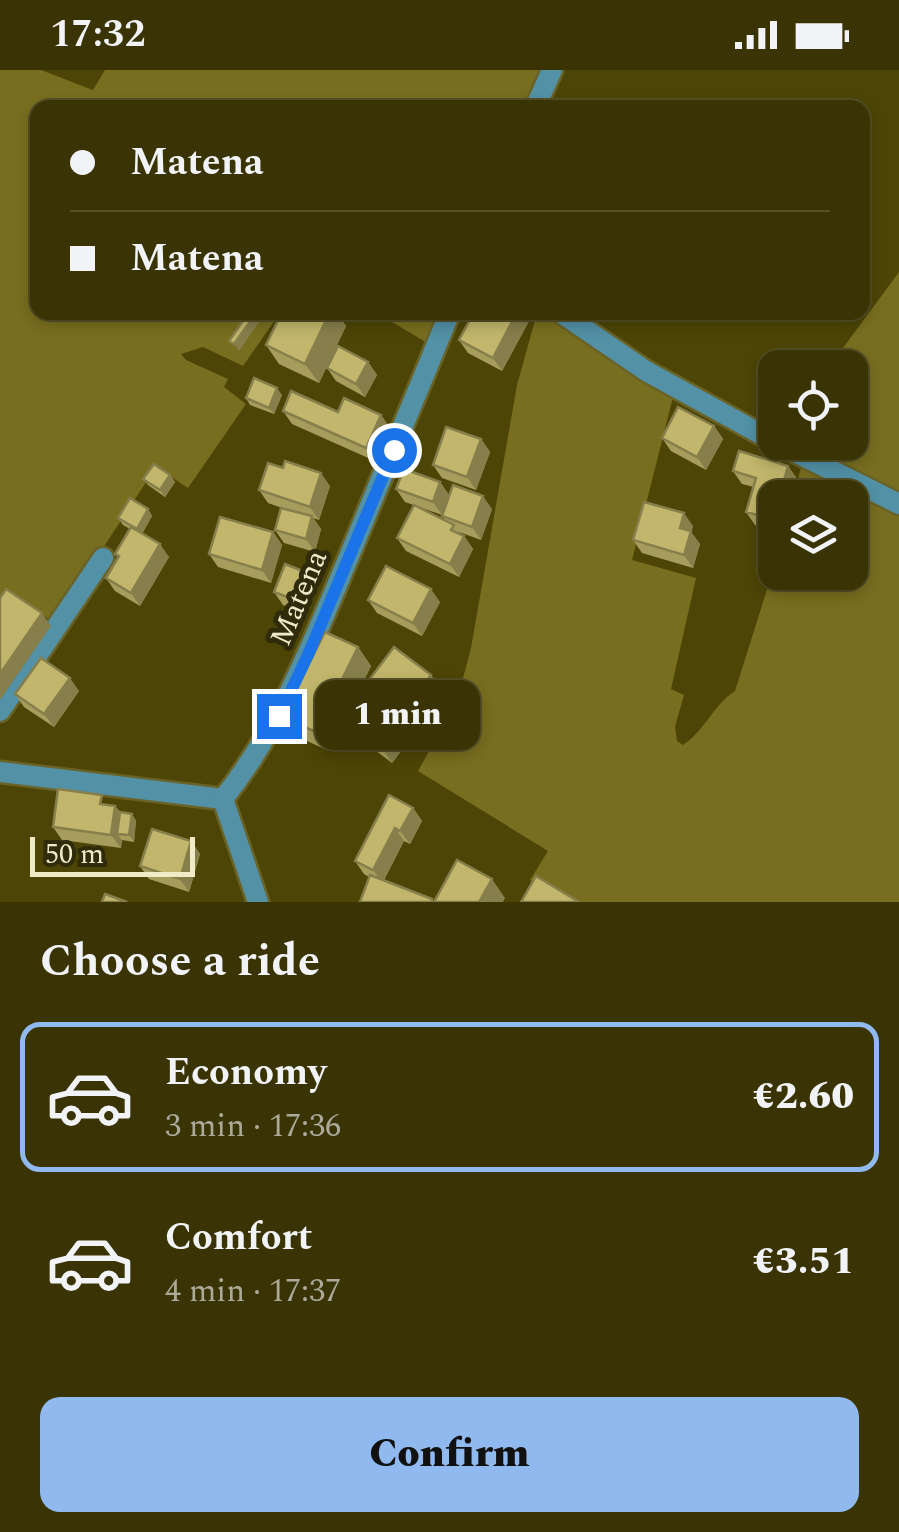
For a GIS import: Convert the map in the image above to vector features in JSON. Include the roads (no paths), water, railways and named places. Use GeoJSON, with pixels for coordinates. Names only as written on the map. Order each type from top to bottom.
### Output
{"type":"FeatureCollection","features":[{"type":"Feature","properties":{"kind":"street"},"geometry":{"type":"LineString","coordinates":[[538,100],[552,70]]}},
{"type":"Feature","properties":{"kind":"street","name":"Matena"},"geometry":{"type":"LineString","coordinates":[[224,799],[250,766],[308,655],[447,320]]}},
{"type":"Feature","properties":{"kind":"street"},"geometry":{"type":"LineString","coordinates":[[572,320],[646,371],[758,433]]}},
{"type":"Feature","properties":{"kind":"street"},"geometry":{"type":"LineString","coordinates":[[811,460],[899,504]]}},
{"type":"Feature","properties":{"kind":"street"},"geometry":{"type":"LineString","coordinates":[[0,711],[103,558]]}},
{"type":"Feature","properties":{"kind":"street"},"geometry":{"type":"LineString","coordinates":[[0,772],[224,799],[258,902]]}}]}
